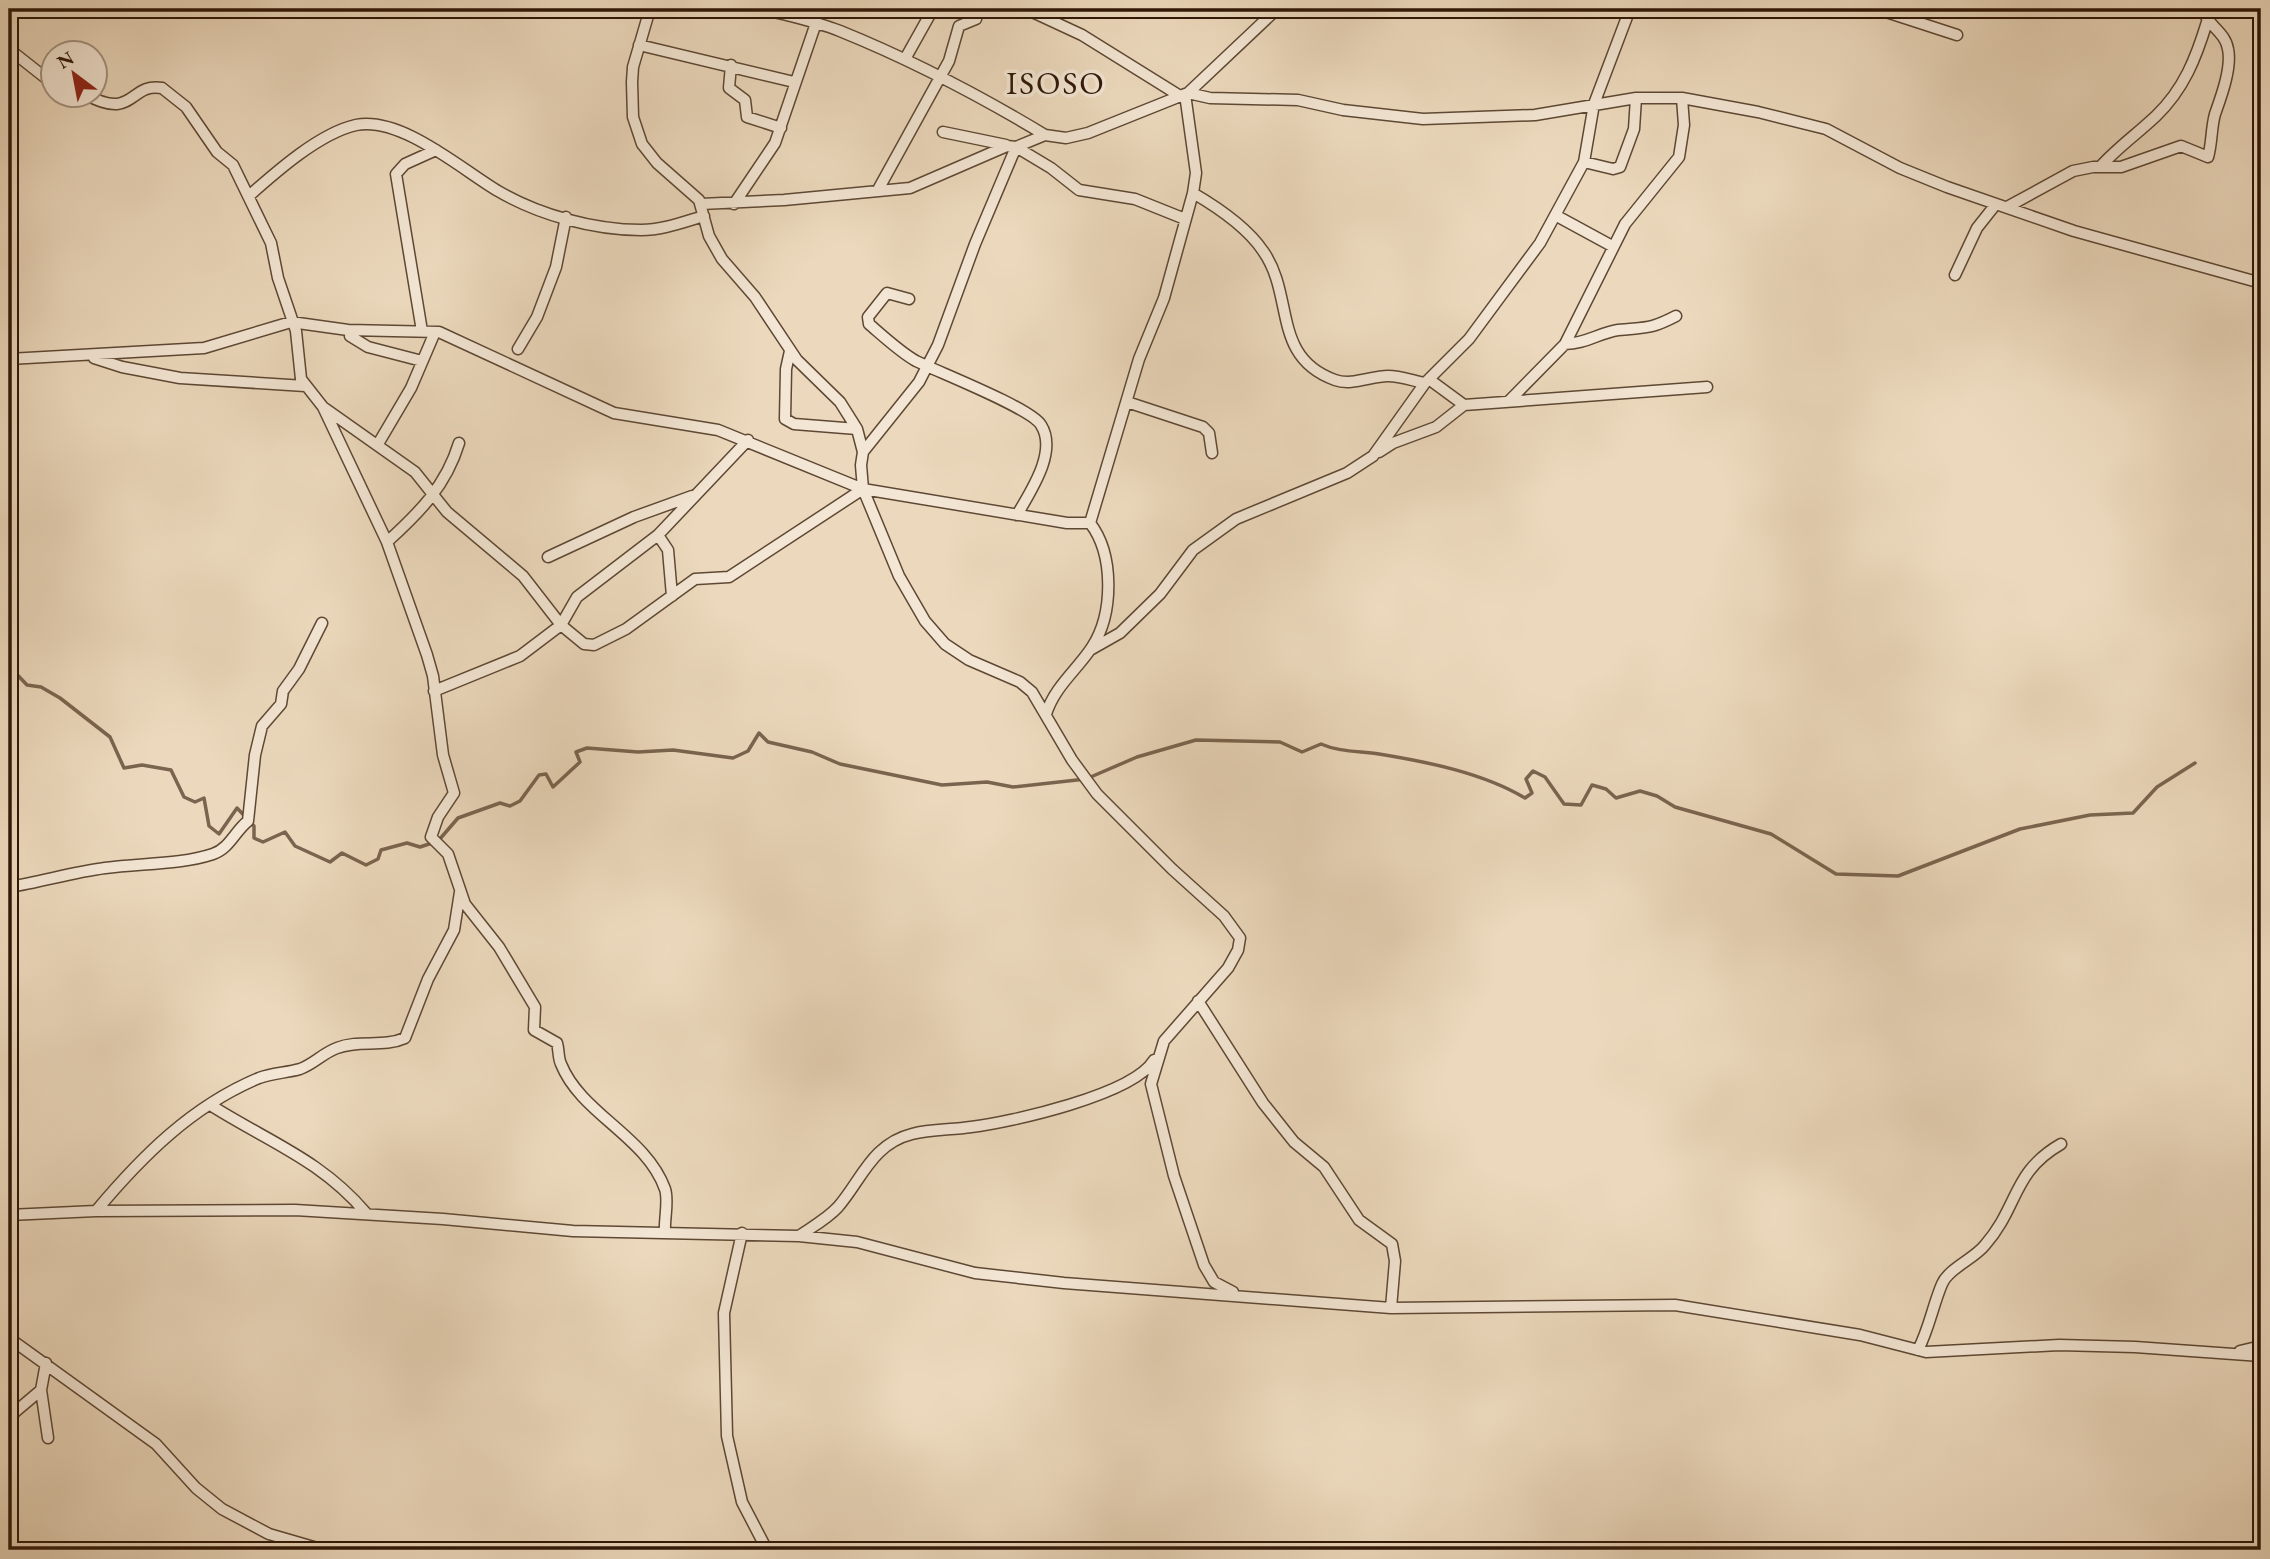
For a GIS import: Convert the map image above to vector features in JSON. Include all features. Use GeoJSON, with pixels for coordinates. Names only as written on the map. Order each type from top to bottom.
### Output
{"type":"FeatureCollection","features":[{"type":"Feature","properties":{"kind":"street"},"geometry":{"type":"LineString","coordinates":[[763,9],[816,23],[905,59],[983,96],[1045,135],[1066,138],[1088,133],[1184,94],[1277,9]]}},
{"type":"Feature","properties":{"kind":"street"},"geometry":{"type":"LineString","coordinates":[[905,59],[933,9]]}},
{"type":"Feature","properties":{"kind":"street"},"geometry":{"type":"LineString","coordinates":[[1026,9],[1082,35],[1184,94],[1210,99],[1298,100],[1343,110],[1423,119],[1535,115],[1636,98],[1682,98],[1758,111],[1826,129],[1900,167],[2074,231],[2261,283]]}},
{"type":"Feature","properties":{"kind":"street"},"geometry":{"type":"LineString","coordinates":[[1373,456],[1428,382],[1469,339],[1540,243],[1584,162],[1594,104],[1630,9]]}},
{"type":"Feature","properties":{"kind":"street"},"geometry":{"type":"LineString","coordinates":[[1877,9],[1957,35]]}},
{"type":"Feature","properties":{"kind":"street"},"geometry":{"type":"LineString","coordinates":[[2100,167],[2120,144],[2155,117],[2174,95],[2195,62],[2207,22],[2203,9]]}},
{"type":"Feature","properties":{"kind":"street"},"geometry":{"type":"LineString","coordinates":[[652,11],[639,45],[632,82],[636,131],[647,153],[692,191],[702,210],[709,236],[722,259],[755,297],[790,351],[832,392],[857,429],[863,452],[863,489],[899,576],[925,621],[946,644],[969,660],[1020,682],[1032,692],[1072,760],[1097,794],[1235,928],[1240,938],[1238,950],[1228,968],[1179,1021],[1146,1072],[1073,1103],[980,1126],[913,1134],[892,1142],[874,1155],[838,1207],[799,1236]]}},
{"type":"Feature","properties":{"kind":"street"},"geometry":{"type":"LineString","coordinates":[[879,188],[954,48],[959,26],[976,19]]}},
{"type":"Feature","properties":{"kind":"street"},"geometry":{"type":"LineString","coordinates":[[2009,206],[2073,171],[2121,167],[2181,146],[2208,158],[2215,115],[2224,95],[2229,51],[2223,34],[2207,22]]}},
{"type":"Feature","properties":{"kind":"street"},"geometry":{"type":"LineString","coordinates":[[734,204],[775,143],[816,23]]}},
{"type":"Feature","properties":{"kind":"street"},"geometry":{"type":"LineString","coordinates":[[639,45],[732,65],[794,82]]}},
{"type":"Feature","properties":{"kind":"street"},"geometry":{"type":"LineString","coordinates":[[9,49],[38,72]]}},
{"type":"Feature","properties":{"kind":"street"},"geometry":{"type":"LineString","coordinates":[[732,65],[729,88],[745,100],[747,117],[780,128]]}},
{"type":"Feature","properties":{"kind":"street"},"geometry":{"type":"LineString","coordinates":[[108,106],[116,106],[150,88],[162,88],[197,118],[217,152],[233,165],[250,195],[255,212],[271,243],[291,322],[296,331],[298,371],[305,386],[323,407],[387,542],[427,655],[443,754],[454,793],[431,831],[431,837],[448,854],[460,892],[535,1007],[534,1030],[557,1043],[561,1064],[575,1087],[627,1136],[661,1182],[666,1195],[665,1232]]}},
{"type":"Feature","properties":{"kind":"street"},"geometry":{"type":"LineString","coordinates":[[1046,714],[1057,690],[1090,650],[1104,614],[1107,577],[1105,548],[1090,523],[1146,337],[1164,298],[1193,193],[1196,173],[1184,94]]}},
{"type":"Feature","properties":{"kind":"street"},"geometry":{"type":"LineString","coordinates":[[1584,162],[1612,169],[1620,167],[1634,129],[1636,98]]}},
{"type":"Feature","properties":{"kind":"street"},"geometry":{"type":"LineString","coordinates":[[1509,401],[1565,344],[1625,224],[1679,157],[1684,125],[1682,98]]}},
{"type":"Feature","properties":{"kind":"street"},"geometry":{"type":"LineString","coordinates":[[250,195],[315,144],[355,125],[381,124],[436,150],[499,192],[520,202],[603,226],[642,230],[664,227],[702,210],[734,204],[879,188],[910,188],[1045,135]]}},
{"type":"Feature","properties":{"kind":"street"},"geometry":{"type":"LineString","coordinates":[[943,132],[1012,146],[1051,168],[1079,190],[1135,199],[1185,219]]}},
{"type":"Feature","properties":{"kind":"street"},"geometry":{"type":"LineString","coordinates":[[863,452],[919,382],[938,345],[1012,146]]}},
{"type":"Feature","properties":{"kind":"street"},"geometry":{"type":"LineString","coordinates":[[422,331],[396,174],[405,164],[436,150]]}},
{"type":"Feature","properties":{"kind":"street"},"geometry":{"type":"LineString","coordinates":[[1193,193],[1222,212],[1262,250],[1273,269],[1291,340],[1310,367],[1340,381],[1389,376],[1428,382],[1464,405]]}},
{"type":"Feature","properties":{"kind":"street"},"geometry":{"type":"LineString","coordinates":[[1955,275],[1977,228],[1996,204]]}},
{"type":"Feature","properties":{"kind":"street"},"geometry":{"type":"LineString","coordinates":[[1555,215],[1612,246]]}},
{"type":"Feature","properties":{"kind":"street"},"geometry":{"type":"LineString","coordinates":[[518,349],[537,317],[556,267],[566,217]]}},
{"type":"Feature","properties":{"kind":"street"},"geometry":{"type":"LineString","coordinates":[[909,299],[887,293],[868,317],[869,324],[915,360],[1030,415],[1041,425],[1046,450],[1037,481],[1017,515]]}},
{"type":"Feature","properties":{"kind":"street"},"geometry":{"type":"LineString","coordinates":[[1565,344],[1583,344],[1617,330],[1641,330],[1676,316]]}},
{"type":"Feature","properties":{"kind":"street"},"geometry":{"type":"LineString","coordinates":[[9,359],[204,348],[291,322],[348,330],[435,332],[578,394],[614,413],[718,430],[863,489],[1067,523],[1090,523]]}},
{"type":"Feature","properties":{"kind":"street"},"geometry":{"type":"LineString","coordinates":[[378,444],[411,388],[435,332]]}},
{"type":"Feature","properties":{"kind":"street"},"geometry":{"type":"LineString","coordinates":[[350,336],[368,347],[422,361]]}},
{"type":"Feature","properties":{"kind":"street"},"geometry":{"type":"LineString","coordinates":[[790,351],[785,376],[785,419],[809,426],[857,429]]}},
{"type":"Feature","properties":{"kind":"street"},"geometry":{"type":"LineString","coordinates":[[83,355],[180,378],[305,386]]}},
{"type":"Feature","properties":{"kind":"street"},"geometry":{"type":"LineString","coordinates":[[1090,650],[1120,633],[1160,594],[1193,550],[1236,519],[1347,473],[1393,443],[1437,427],[1464,405],[1707,387]]}},
{"type":"Feature","properties":{"kind":"street"},"geometry":{"type":"LineString","coordinates":[[1127,402],[1203,427],[1209,433],[1212,453]]}},
{"type":"Feature","properties":{"kind":"street"},"geometry":{"type":"LineString","coordinates":[[323,407],[415,472],[460,524],[523,576],[561,625],[583,644],[594,645],[626,629],[695,579],[729,578],[863,489]]}},
{"type":"Feature","properties":{"kind":"street"},"geometry":{"type":"LineString","coordinates":[[434,691],[520,656],[561,625],[577,597],[659,535],[748,440]]}},
{"type":"Feature","properties":{"kind":"street"},"geometry":{"type":"LineString","coordinates":[[387,542],[426,507],[452,466],[459,443]]}},
{"type":"Feature","properties":{"kind":"street"},"geometry":{"type":"LineString","coordinates":[[548,557],[634,517],[698,493]]}},
{"type":"Feature","properties":{"kind":"street"},"geometry":{"type":"LineString","coordinates":[[659,535],[668,550],[672,596]]}},
{"type":"Feature","properties":{"kind":"street"},"geometry":{"type":"LineString","coordinates":[[9,887],[104,868],[195,858],[215,853],[228,845],[238,829],[248,821],[255,755],[262,726],[281,704],[283,691],[304,660],[322,623]]}},
{"type":"Feature","properties":{"kind":"street"},"geometry":{"type":"LineString","coordinates":[[96,1211],[124,1177],[179,1125],[196,1111],[212,1106],[233,1090],[261,1077],[299,1069],[336,1048],[352,1043],[390,1043],[405,1038],[428,979],[454,930],[460,892]]}},
{"type":"Feature","properties":{"kind":"street"},"geometry":{"type":"LineString","coordinates":[[1198,1001],[1245,1079],[1291,1138],[1324,1167],[1359,1220],[1392,1244],[1395,1261],[1391,1308]]}},
{"type":"Feature","properties":{"kind":"street"},"geometry":{"type":"LineString","coordinates":[[1158,1054],[1151,1084],[1174,1176],[1208,1273],[1214,1282],[1239,1294]]}},
{"type":"Feature","properties":{"kind":"street"},"geometry":{"type":"LineString","coordinates":[[212,1106],[303,1156],[345,1189],[366,1213]]}},
{"type":"Feature","properties":{"kind":"street"},"geometry":{"type":"LineString","coordinates":[[1918,1350],[1946,1277],[1979,1252],[2005,1216],[2028,1168],[2061,1144]]}},
{"type":"Feature","properties":{"kind":"street"},"geometry":{"type":"LineString","coordinates":[[9,1215],[96,1211],[366,1213],[573,1231],[799,1236],[850,1241],[930,1263],[994,1276],[1142,1289],[1239,1294],[1391,1308],[1675,1305],[1860,1335],[1918,1350],[1954,1353],[2059,1345],[2261,1356]]}},
{"type":"Feature","properties":{"kind":"street"},"geometry":{"type":"LineString","coordinates":[[742,1233],[724,1313],[727,1436],[742,1502],[766,1550]]}},
{"type":"Feature","properties":{"kind":"street"},"geometry":{"type":"LineString","coordinates":[[9,1338],[156,1444],[196,1488],[222,1509],[269,1534],[324,1550]]}},
{"type":"Feature","properties":{"kind":"street"},"geometry":{"type":"LineString","coordinates":[[2233,1353],[2261,1346]]}},
{"type":"Feature","properties":{"kind":"street"},"geometry":{"type":"LineString","coordinates":[[46,1363],[41,1390],[48,1438]]}},
{"type":"Feature","properties":{"kind":"street"},"geometry":{"type":"LineString","coordinates":[[9,1422],[15,1412],[41,1390]]}},
{"type":"Feature","properties":{"kind":"waterway"},"geometry":{"type":"LineString","coordinates":[[9,666],[27,685],[41,687],[60,698],[110,737],[124,768],[142,765],[171,770],[184,797],[195,802],[204,798],[209,826],[219,834],[237,808],[254,826],[254,838],[263,842],[285,832],[295,846],[330,862],[342,853],[366,865],[378,859],[381,850],[407,843],[420,847],[432,843]]}},
{"type":"Feature","properties":{"kind":"waterway"},"geometry":{"type":"LineString","coordinates":[[439,840],[458,818],[500,803],[510,806],[520,801],[539,775],[546,774],[553,787],[580,762],[576,752],[587,748],[638,752],[673,750],[733,758],[748,751],[759,733],[768,742],[812,752],[840,764],[942,785],[987,782],[1013,787],[1086,779],[1137,757],[1196,740],[1280,742],[1302,752],[1321,744],[1342,750],[1436,765],[1473,775],[1525,798],[1532,793],[1526,779],[1533,771],[1545,777],[1564,804],[1581,805],[1592,785],[1606,789],[1616,798],[1640,791],[1657,796],[1675,807],[1771,834],[1836,874],[1898,876],[2020,829],[2090,815],[2133,813],[2157,787],[2195,763]]}},
{"type":"Feature","properties":{"kind":"district","name":"ISOSO"},"geometry":{"type":"Point","coordinates":[1056,83]}}]}
